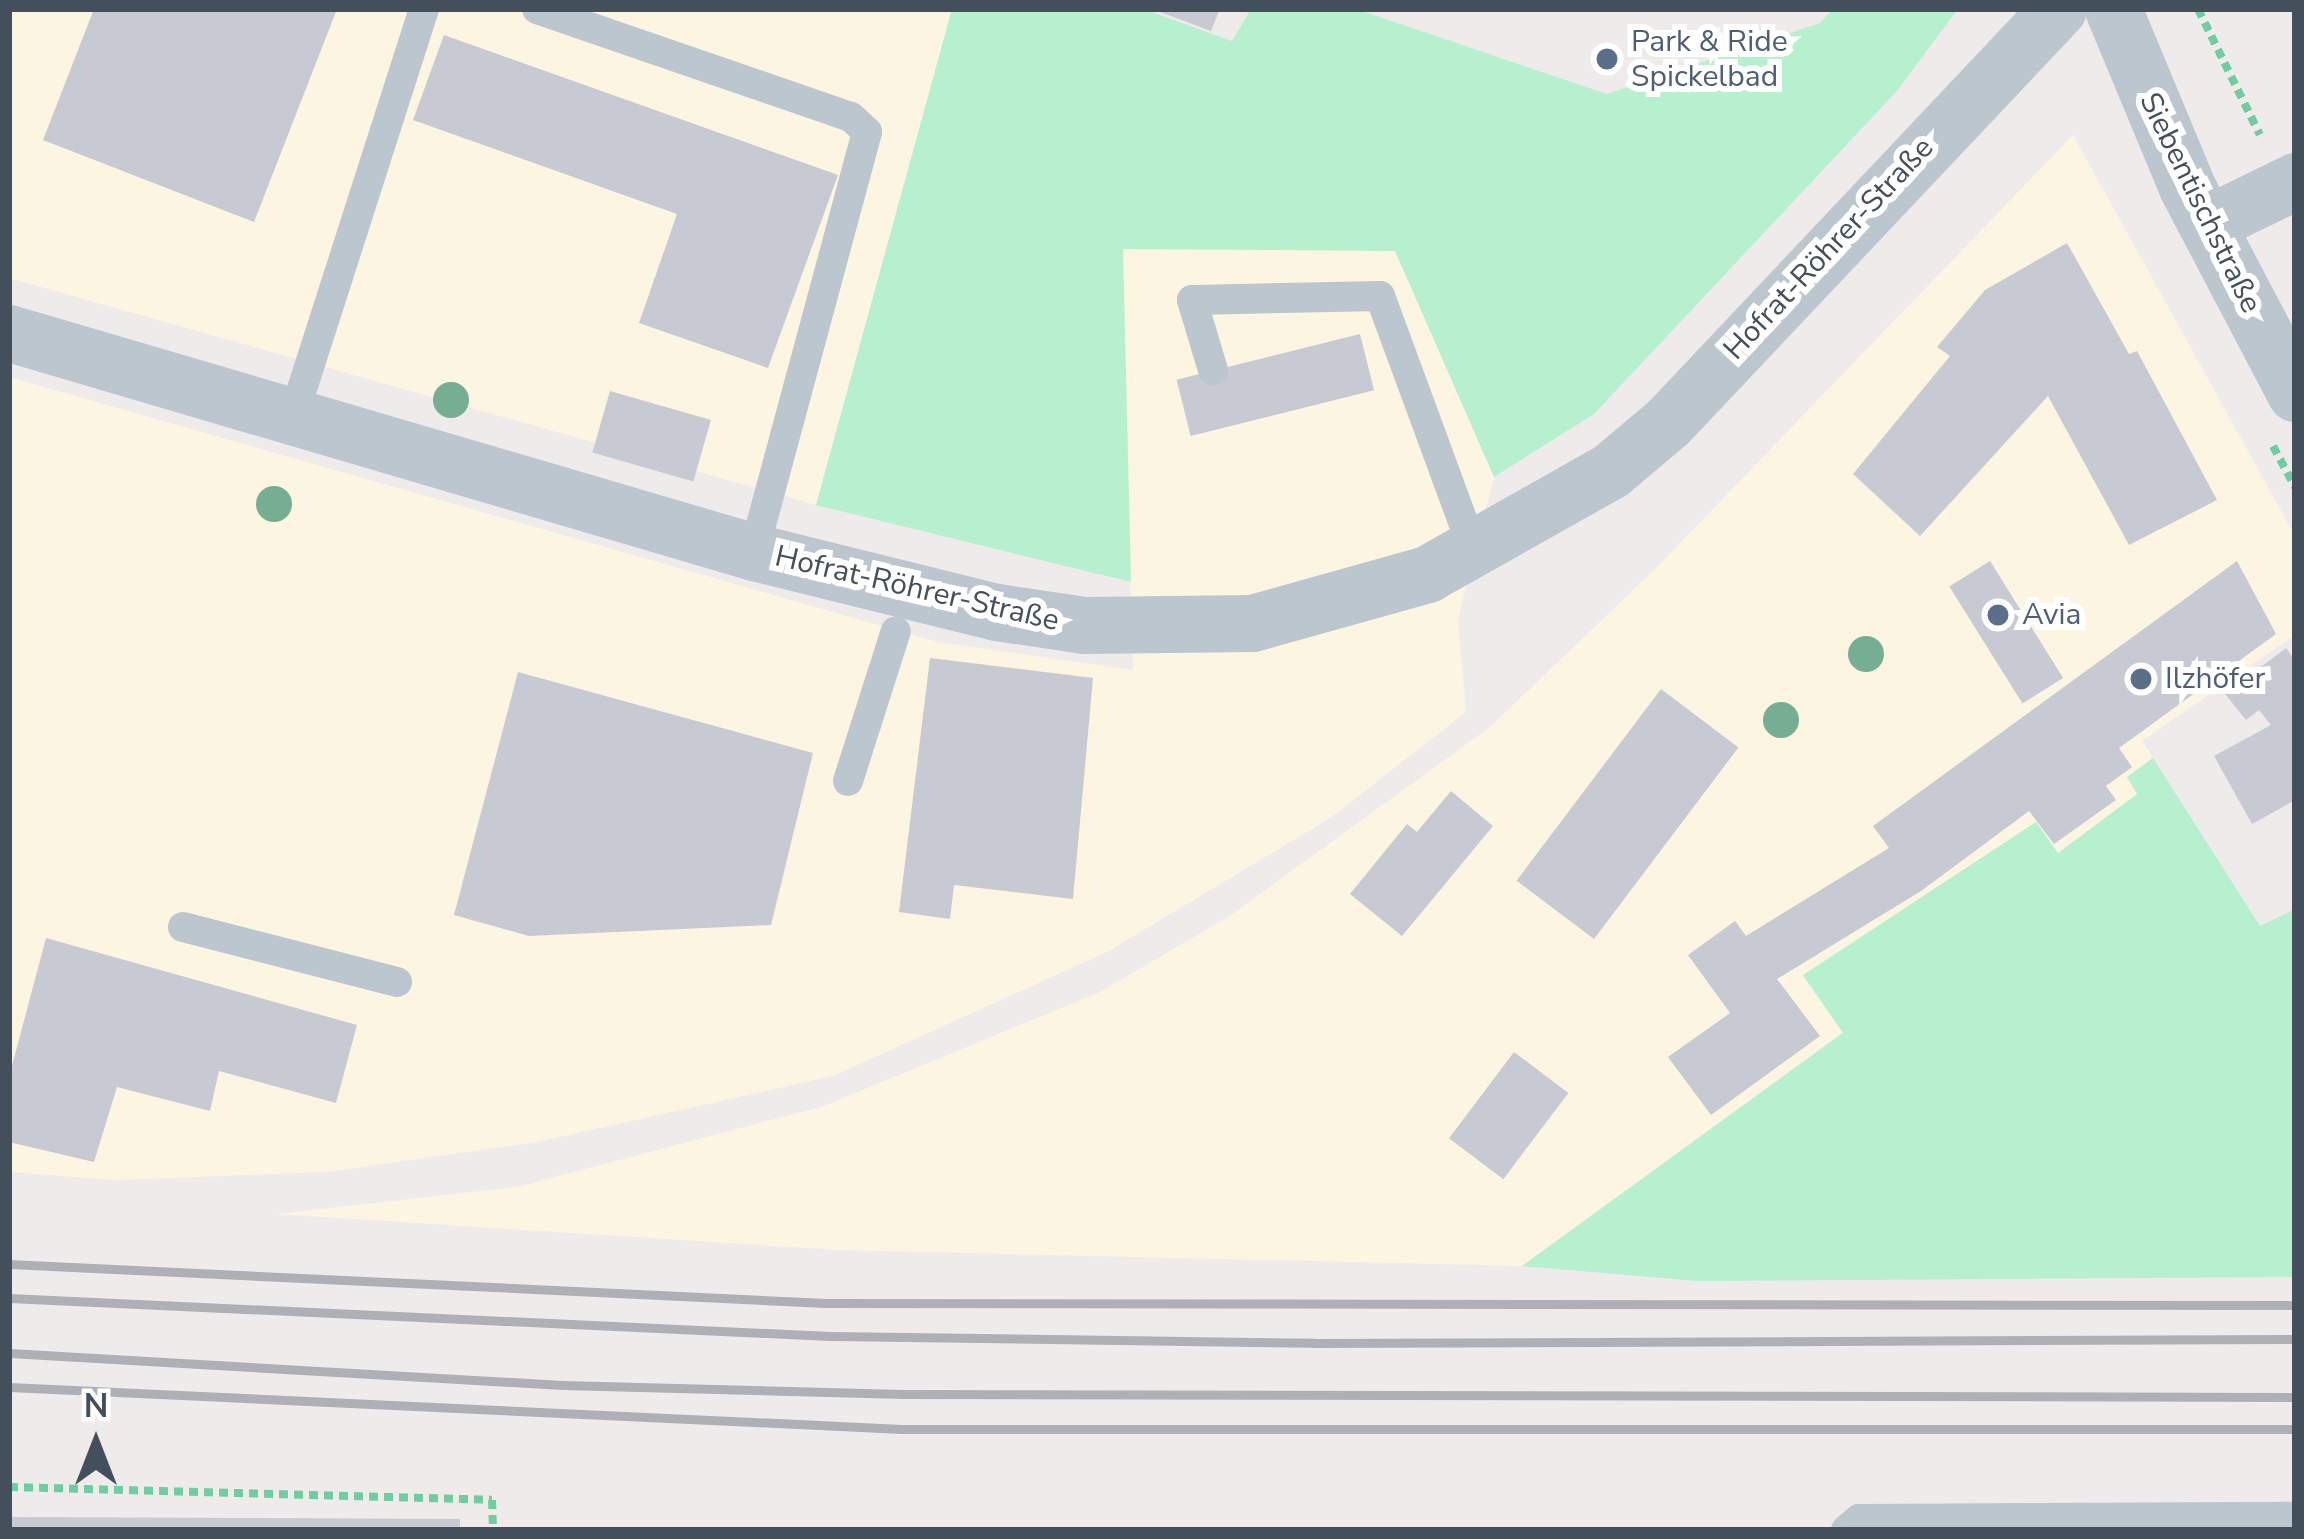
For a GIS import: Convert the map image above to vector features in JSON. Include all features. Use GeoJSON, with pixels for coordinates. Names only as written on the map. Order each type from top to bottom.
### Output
{"type":"FeatureCollection","features":[{"type":"Feature","properties":{"kind":"street","name":"Hofrat-Röhrer-Straße"},"geometry":{"type":"LineString","coordinates":[[9,333],[113,382],[293,417],[754,552],[997,612],[1179,628],[1252,623],[1357,599],[1474,552],[1610,471],[1668,422],[2058,9]]}},
{"type":"Feature","properties":{"kind":"street","name":"Siebentischstraße"},"geometry":{"type":"LineString","coordinates":[[2113,9],[2206,224],[2295,393]]}},
{"type":"Feature","properties":{"kind":"street"},"geometry":{"type":"LineString","coordinates":[[2206,224],[2291,183]]}},
{"type":"Feature","properties":{"kind":"lane"},"geometry":{"type":"LineString","coordinates":[[293,417],[424,9]]}},
{"type":"Feature","properties":{"kind":"lane"},"geometry":{"type":"LineString","coordinates":[[536,9],[851,117],[867,132],[754,552]]}},
{"type":"Feature","properties":{"kind":"lane"},"geometry":{"type":"LineString","coordinates":[[1213,370],[1192,300],[1380,296],[1474,552]]}},
{"type":"Feature","properties":{"kind":"lane"},"geometry":{"type":"LineString","coordinates":[[848,781],[896,631]]}},
{"type":"Feature","properties":{"kind":"lane"},"geometry":{"type":"LineString","coordinates":[[183,926],[397,982]]}},
{"type":"Feature","properties":{"kind":"lane"},"geometry":{"type":"LineString","coordinates":[[1846,1530],[1859,1519],[2295,1517]]}},
{"type":"Feature","properties":{"kind":"path"},"geometry":{"type":"LineString","coordinates":[[2198,9],[2291,183]]}},
{"type":"Feature","properties":{"kind":"path"},"geometry":{"type":"LineString","coordinates":[[9,1487],[492,1500],[493,1530]]}},
{"type":"Feature","properties":{"kind":"shaded area"},"geometry":{"type":"Polygon","coordinates":[[[9,9],[952,9],[816,505],[9,278],[9,9]]]}},
{"type":"Feature","properties":{"kind":"shaded area"},"geometry":{"type":"Polygon","coordinates":[[[2073,135],[2295,536],[2295,635],[2142,741],[2153,758],[2127,777],[2138,794],[2058,854],[2036,823],[1803,976],[1843,1032],[1522,1266],[838,1250],[275,1214],[517,1187],[824,1106],[1100,992],[1228,917],[1490,727],[1658,566],[2073,135]]]}},
{"type":"Feature","properties":{"kind":"shaded area"},"geometry":{"type":"Polygon","coordinates":[[[1119,243],[1397,247],[1495,474],[1458,619],[1466,712],[1332,817],[1107,952],[833,1076],[537,1142],[327,1172],[115,1180],[9,1172],[9,377],[938,642],[1133,670],[1119,243]]]}},
{"type":"Feature","properties":{"kind":"green space"},"geometry":{"type":"Polygon","coordinates":[[[952,9],[1143,9],[1232,41],[1251,9],[1356,9],[1607,94],[1820,23],[1833,9],[1958,9],[1896,92],[1594,414],[1494,477],[1395,251],[1123,249],[1131,582],[816,505],[952,9]]]}},
{"type":"Feature","properties":{"kind":"green space"},"geometry":{"type":"Polygon","coordinates":[[[2153,758],[2260,926],[2295,909],[2295,1277],[1697,1281],[1522,1266],[1843,1033],[1803,975],[2036,822],[2058,853],[2137,794],[2127,777],[2153,758]]]}},
{"type":"Feature","properties":{"kind":"building"},"geometry":{"type":"Polygon","coordinates":[[[94,9],[337,9],[254,222],[43,140],[94,9]]]}},
{"type":"Feature","properties":{"kind":"building"},"geometry":{"type":"Polygon","coordinates":[[[1152,9],[1220,9],[1211,31],[1152,9]]]}},
{"type":"Feature","properties":{"kind":"building"},"geometry":{"type":"Polygon","coordinates":[[[444,35],[838,175],[768,368],[639,323],[677,214],[413,120],[444,35]]]}},
{"type":"Feature","properties":{"kind":"building"},"geometry":{"type":"Polygon","coordinates":[[[2067,243],[2129,354],[2137,351],[2217,500],[2129,545],[2048,396],[1920,536],[1853,474],[1950,356],[1937,347],[1985,290],[2067,243]]]}},
{"type":"Feature","properties":{"kind":"building"},"geometry":{"type":"Polygon","coordinates":[[[1360,334],[1374,390],[1191,436],[1177,380],[1360,334]]]}},
{"type":"Feature","properties":{"kind":"building"},"geometry":{"type":"Polygon","coordinates":[[[610,391],[711,420],[693,481],[592,453],[610,391]]]}},
{"type":"Feature","properties":{"kind":"building"},"geometry":{"type":"Polygon","coordinates":[[[1990,561],[2063,678],[2022,703],[1949,586],[1990,561]]]}},
{"type":"Feature","properties":{"kind":"building"},"geometry":{"type":"Polygon","coordinates":[[[2237,561],[2276,634],[2119,748],[2132,767],[2106,786],[2116,800],[2054,844],[2029,811],[1921,891],[1777,979],[1820,1036],[1711,1115],[1668,1057],[1730,1013],[1688,955],[1735,921],[1746,936],[1889,848],[1873,826],[2237,561]]]}},
{"type":"Feature","properties":{"kind":"building"},"geometry":{"type":"Polygon","coordinates":[[[2286,648],[2295,660],[2295,800],[2252,824],[2214,756],[2271,725],[2259,710],[2246,720],[2225,694],[2286,648]]]}},
{"type":"Feature","properties":{"kind":"building"},"geometry":{"type":"Polygon","coordinates":[[[930,658],[1093,678],[1073,899],[954,885],[950,919],[899,912],[930,658]]]}},
{"type":"Feature","properties":{"kind":"building"},"geometry":{"type":"Polygon","coordinates":[[[518,672],[813,753],[771,925],[529,936],[454,915],[518,672]]]}},
{"type":"Feature","properties":{"kind":"building"},"geometry":{"type":"Polygon","coordinates":[[[1661,689],[1738,747],[1594,939],[1517,881],[1661,689]]]}},
{"type":"Feature","properties":{"kind":"building"},"geometry":{"type":"Polygon","coordinates":[[[1451,791],[1493,826],[1402,936],[1350,894],[1407,824],[1417,832],[1451,791]]]}},
{"type":"Feature","properties":{"kind":"building"},"geometry":{"type":"Polygon","coordinates":[[[46,938],[357,1025],[336,1103],[219,1071],[210,1111],[117,1087],[94,1162],[9,1142],[9,1077],[46,938]]]}},
{"type":"Feature","properties":{"kind":"building"},"geometry":{"type":"Polygon","coordinates":[[[1514,1052],[1568,1093],[1503,1179],[1449,1138],[1514,1052]]]}},
{"type":"Feature","properties":{"kind":"building"},"geometry":{"type":"Polygon","coordinates":[[[9,1517],[460,1519],[460,1530],[9,1530],[9,1517]]]}},
{"type":"Feature","properties":{"kind":"railway"},"geometry":{"type":"LineString","coordinates":[[9,1264],[826,1303],[2295,1305]]}},
{"type":"Feature","properties":{"kind":"railway"},"geometry":{"type":"LineString","coordinates":[[9,1298],[830,1336],[1314,1343],[2295,1339]]}},
{"type":"Feature","properties":{"kind":"railway"},"geometry":{"type":"LineString","coordinates":[[9,1353],[562,1385],[903,1394],[2295,1397]]}},
{"type":"Feature","properties":{"kind":"railway"},"geometry":{"type":"LineString","coordinates":[[9,1387],[902,1429],[2295,1429]]}},
{"type":"Feature","properties":{"kind":"place","name":"Park & Ride Spickelbad"},"geometry":{"type":"Point","coordinates":[1607,59]}},
{"type":"Feature","properties":{"kind":"place","name":"Avia"},"geometry":{"type":"Point","coordinates":[1998,615]}},
{"type":"Feature","properties":{"kind":"place","name":"Ilzhöfer"},"geometry":{"type":"Point","coordinates":[2141,679]}}]}
